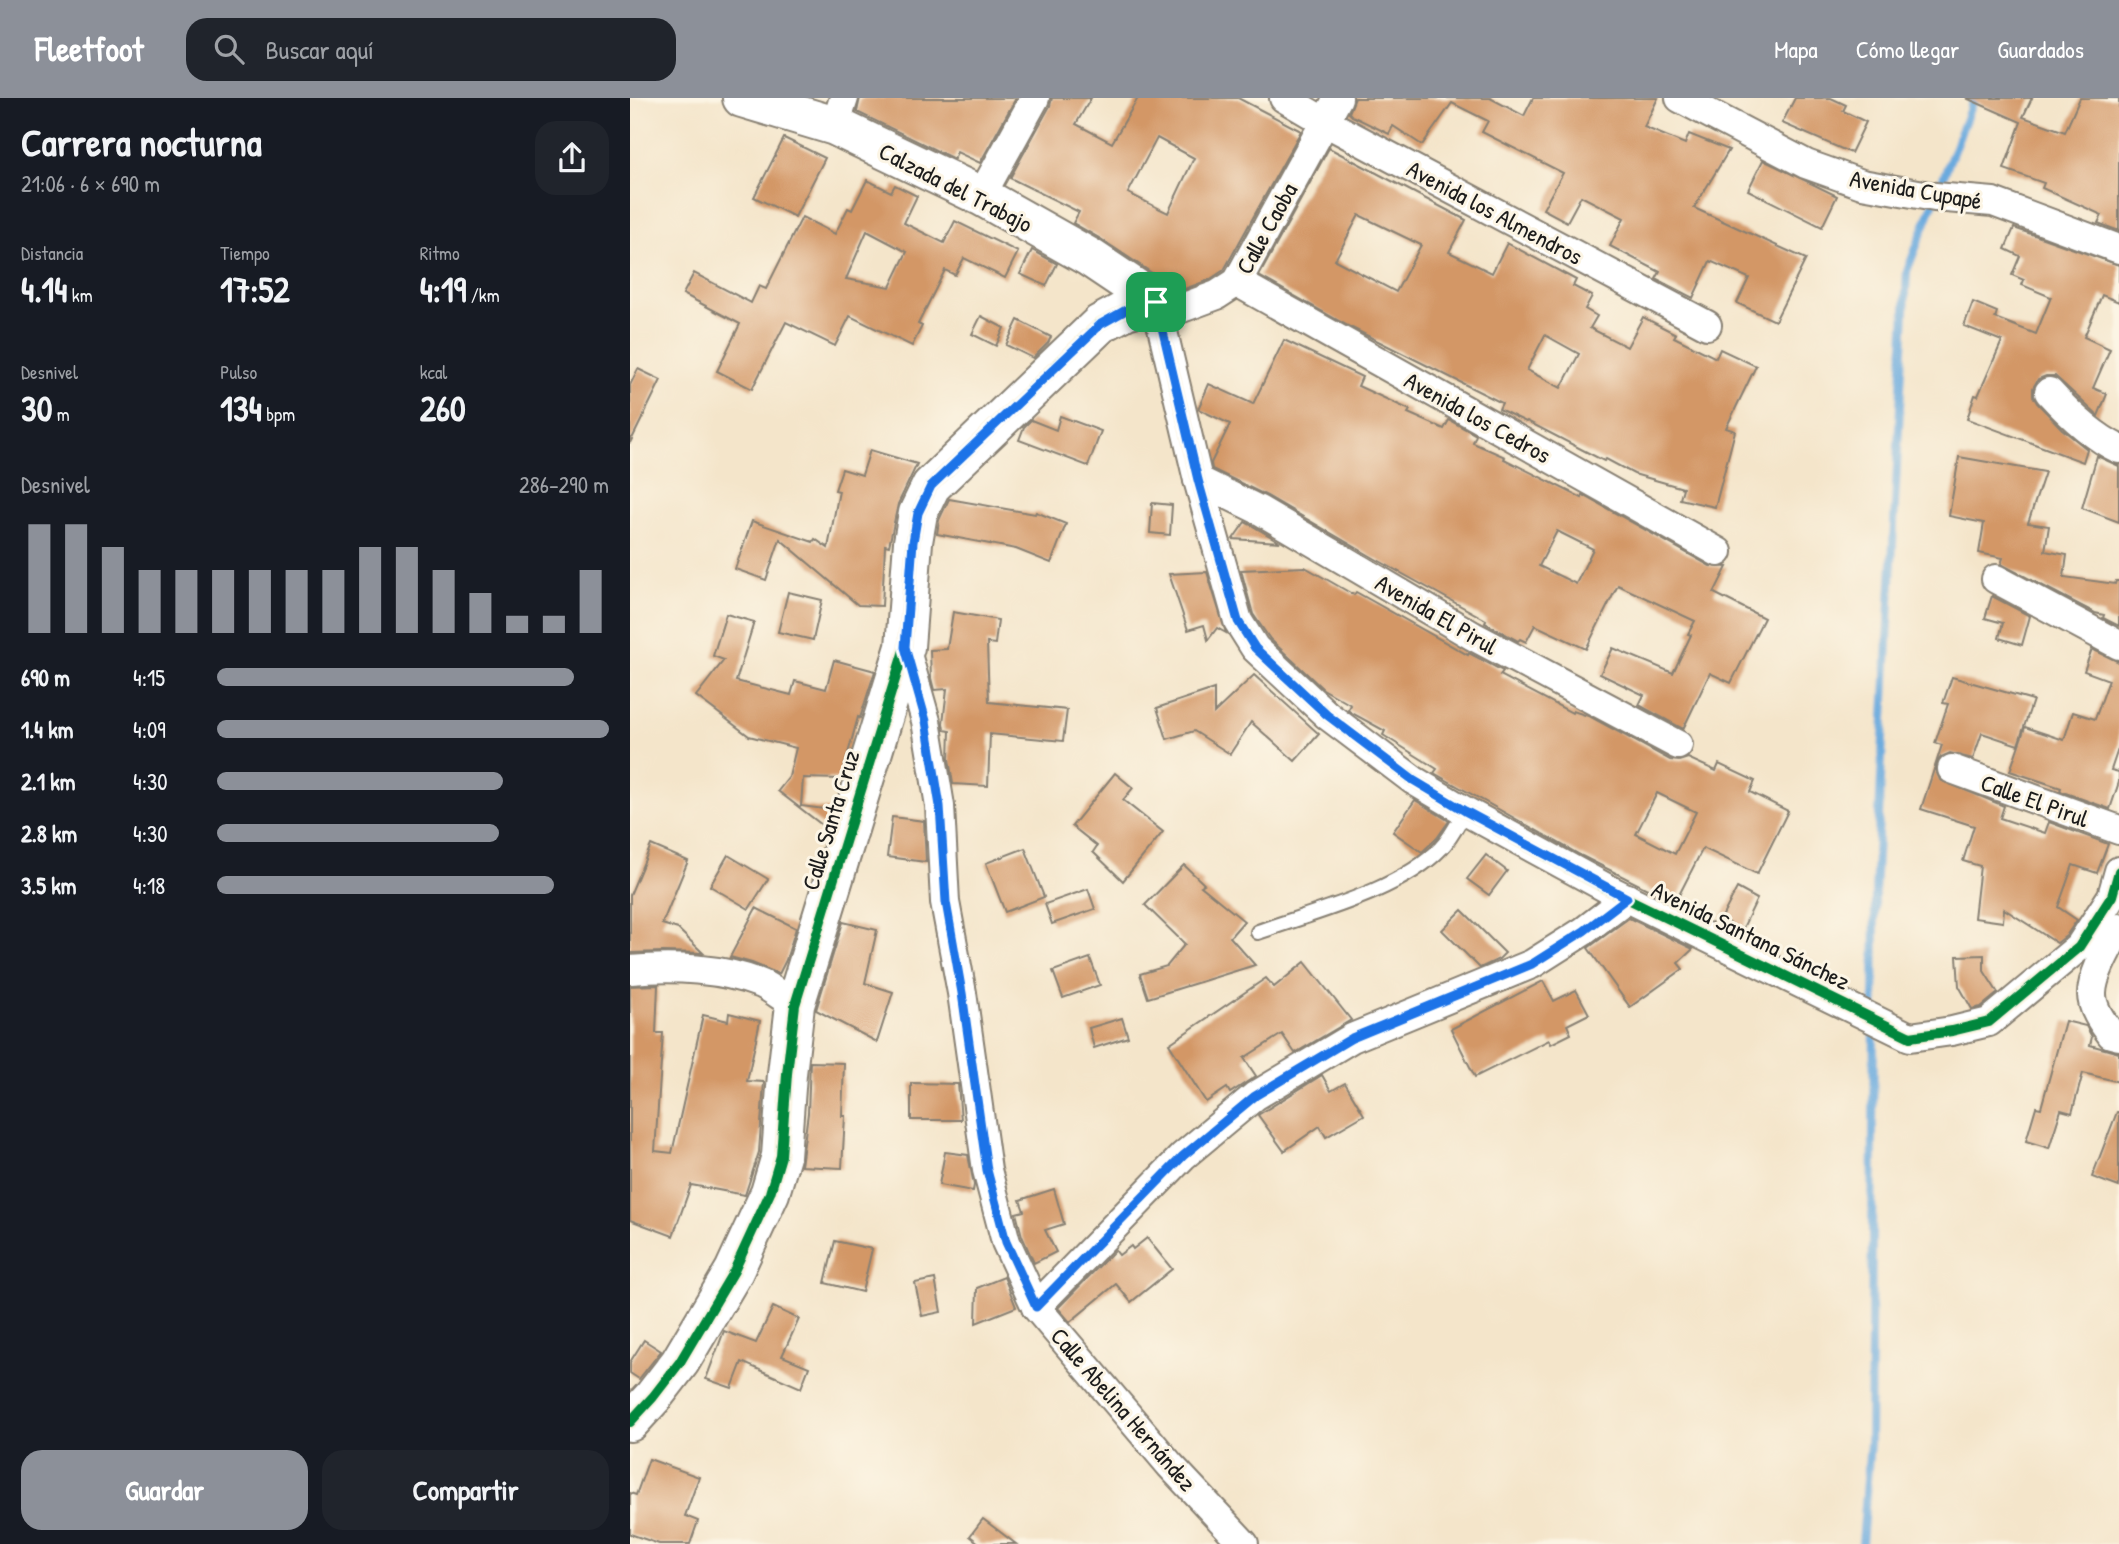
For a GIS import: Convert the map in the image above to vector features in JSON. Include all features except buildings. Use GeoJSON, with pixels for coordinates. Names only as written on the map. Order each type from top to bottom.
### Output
{"type":"FeatureCollection","features":[{"type":"Feature","properties":{"kind":"street","name":"Calzada del Trabajo"},"geometry":{"type":"LineString","coordinates":[[742,98],[840,112],[1089,257],[1156,302]]}},
{"type":"Feature","properties":{"kind":"street"},"geometry":{"type":"LineString","coordinates":[[981,196],[1035,98]]}},
{"type":"Feature","properties":{"kind":"street","name":"Avenida los Almendros"},"geometry":{"type":"LineString","coordinates":[[1284,98],[1332,110],[1707,325]]}},
{"type":"Feature","properties":{"kind":"street","name":"Avenida Cupapé"},"geometry":{"type":"LineString","coordinates":[[1680,98],[1806,164],[1863,184],[1936,197],[1993,202],[2119,249]]}},
{"type":"Feature","properties":{"kind":"street","name":"Calle Caoba"},"geometry":{"type":"LineString","coordinates":[[1156,302],[1179,309],[1217,295],[1237,282],[1332,110]]}},
{"type":"Feature","properties":{"kind":"street","name":"Avenida los Cedros"},"geometry":{"type":"LineString","coordinates":[[1237,282],[1718,552]]}},
{"type":"Feature","properties":{"kind":"street","name":"Avenida Santana Sánchez"},"geometry":{"type":"LineString","coordinates":[[1156,302],[1198,480],[1238,621],[1255,648],[1327,715],[1413,780],[1627,898],[1910,1037],[1989,1022],[2079,947],[2117,889]]}},
{"type":"Feature","properties":{"kind":"street","name":"Calle Santa Cruz"},"geometry":{"type":"LineString","coordinates":[[630,1422],[680,1362],[733,1271],[761,1216],[781,1156],[795,1005],[905,647],[913,542],[918,513],[931,486],[1101,324],[1126,310],[1156,302]]}},
{"type":"Feature","properties":{"kind":"street"},"geometry":{"type":"LineString","coordinates":[[2049,392],[2065,410],[2119,449]]}},
{"type":"Feature","properties":{"kind":"street","name":"Avenida El Pirul"},"geometry":{"type":"LineString","coordinates":[[1198,480],[1259,510],[1473,636],[1678,745]]}},
{"type":"Feature","properties":{"kind":"street"},"geometry":{"type":"LineString","coordinates":[[1996,579],[2119,645]]}},
{"type":"Feature","properties":{"kind":"street","name":"Calle Abelina Hernández"},"geometry":{"type":"LineString","coordinates":[[905,647],[926,721],[940,806],[946,902],[987,1170],[1006,1242],[1036,1307],[1170,1465],[1244,1544]]}},
{"type":"Feature","properties":{"kind":"street","name":"Calle El Pirul"},"geometry":{"type":"LineString","coordinates":[[1952,769],[2119,830]]}},
{"type":"Feature","properties":{"kind":"street"},"geometry":{"type":"LineString","coordinates":[[1036,1307],[1183,1156],[1255,1096],[1352,1038],[1532,964],[1584,931],[1627,898]]}},
{"type":"Feature","properties":{"kind":"street"},"geometry":{"type":"LineString","coordinates":[[2119,928],[2101,961],[2092,994],[2096,1010],[2111,1034],[2119,1036]]}},
{"type":"Feature","properties":{"kind":"street"},"geometry":{"type":"LineString","coordinates":[[630,970],[654,968],[713,972],[763,985],[795,1005]]}},
{"type":"Feature","properties":{"kind":"lane"},"geometry":{"type":"LineString","coordinates":[[1258,932],[1377,890],[1421,866],[1443,847],[1465,811]]}},
{"type":"Feature","properties":{"kind":"waterway"},"geometry":{"type":"LineString","coordinates":[[1874,1013],[1875,894],[1907,271],[1974,98]]}},
{"type":"Feature","properties":{"kind":"waterway"},"geometry":{"type":"LineString","coordinates":[[1862,1544],[1870,1443],[1874,1026]]}},
{"type":"Feature","properties":{"kind":"cycle path"},"geometry":{"type":"LineString","coordinates":[[630,1422],[680,1362],[734,1271],[770,1193],[781,1156],[795,1005],[905,647],[913,542],[918,513],[931,486],[1100,324],[1126,310],[1156,302],[1198,480],[1238,621],[1255,648],[1327,715],[1413,780],[1465,811],[1610,890],[1910,1037],[1989,1022],[2079,947],[2112,896],[2119,871]]}},
{"type":"Feature","properties":{"kind":"route"},"geometry":{"type":"LineString","coordinates":[[1156,302],[1198,480],[1238,621],[1255,648],[1327,715],[1413,780],[1627,898],[1584,931],[1532,964],[1352,1038],[1255,1096],[1183,1156],[1036,1307],[1006,1242],[987,1170],[946,902],[940,806],[926,721],[905,647],[913,542],[918,513],[931,486],[1101,324],[1126,310],[1156,302]]}}]}
